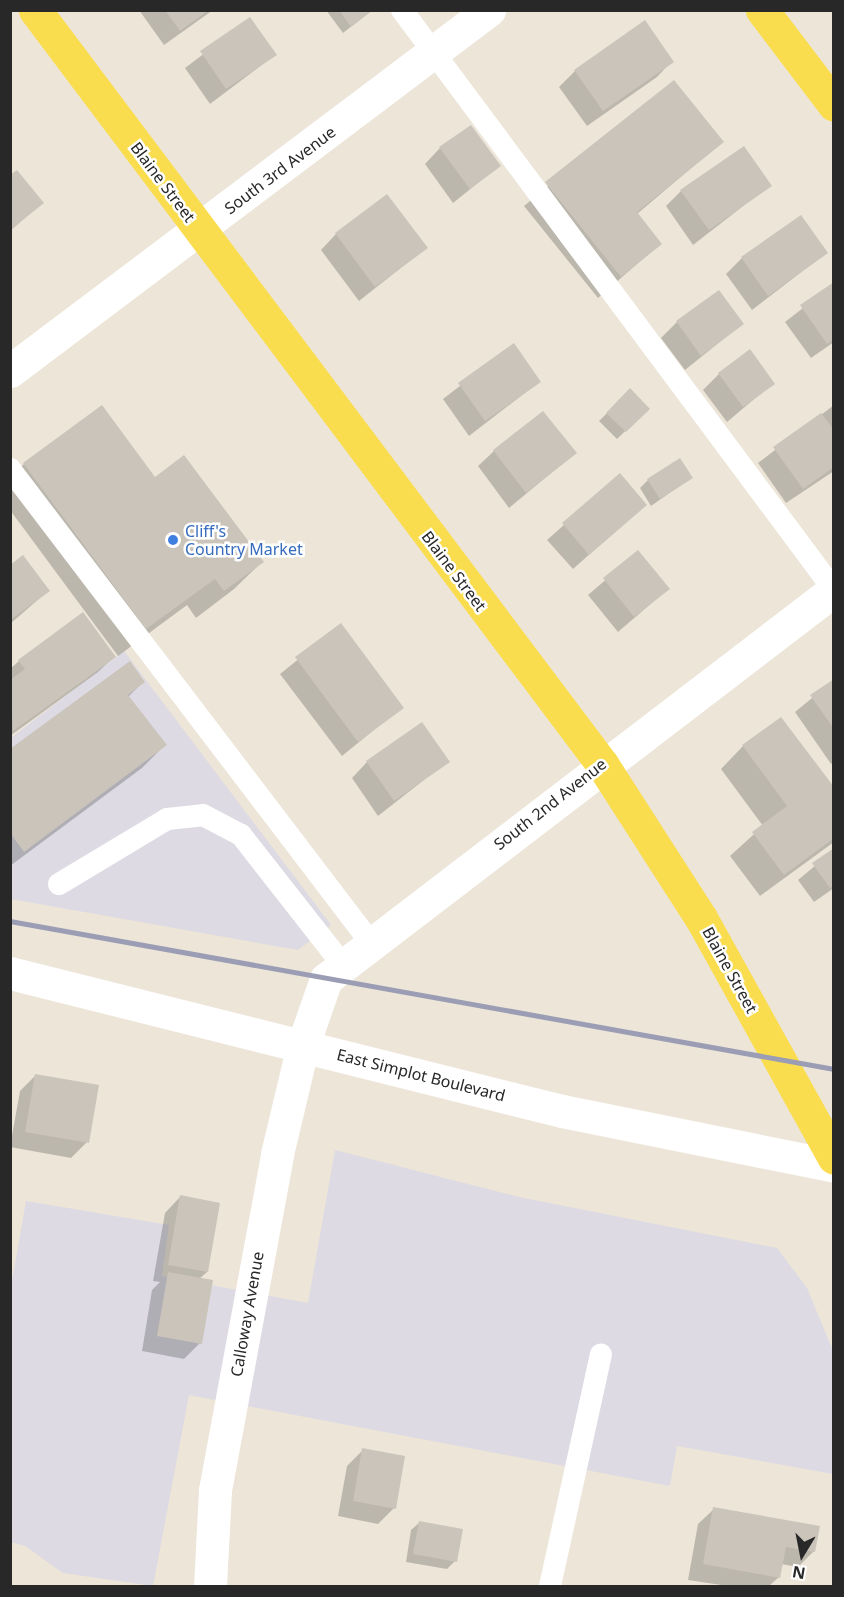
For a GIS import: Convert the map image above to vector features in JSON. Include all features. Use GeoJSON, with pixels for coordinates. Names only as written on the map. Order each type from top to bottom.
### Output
{"type":"FeatureCollection","features":[{"type":"Feature","properties":{"kind":"main road","name":"Blaine Street"},"geometry":{"type":"LineString","coordinates":[[35,10],[602,764],[701,918],[834,1158]]}},
{"type":"Feature","properties":{"kind":"main road"},"geometry":{"type":"LineString","coordinates":[[762,10],[834,105]]}},
{"type":"Feature","properties":{"kind":"street","name":"South 3rd Avenue"},"geometry":{"type":"LineString","coordinates":[[10,371],[200,231],[489,10]]}},
{"type":"Feature","properties":{"kind":"street","name":"South 2nd Avenue"},"geometry":{"type":"LineString","coordinates":[[303,1045],[326,978],[602,764],[834,590]]}},
{"type":"Feature","properties":{"kind":"street","name":"East Simplot Boulevard"},"geometry":{"type":"LineString","coordinates":[[10,973],[562,1111],[834,1166]]}},
{"type":"Feature","properties":{"kind":"street","name":"Calloway Avenue"},"geometry":{"type":"LineString","coordinates":[[210,1587],[215,1490],[277,1154],[303,1045]]}},
{"type":"Feature","properties":{"kind":"lane"},"geometry":{"type":"LineString","coordinates":[[402,10],[834,590]]}},
{"type":"Feature","properties":{"kind":"lane"},"geometry":{"type":"LineString","coordinates":[[10,469],[371,943]]}},
{"type":"Feature","properties":{"kind":"lane"},"geometry":{"type":"LineString","coordinates":[[59,884],[167,819],[203,815],[240,835],[343,965]]}},
{"type":"Feature","properties":{"kind":"lane"},"geometry":{"type":"LineString","coordinates":[[550,1587],[601,1354]]}},
{"type":"Feature","properties":{"kind":"shaded area"},"geometry":{"type":"Polygon","coordinates":[[[124,651],[331,925],[298,950],[11,899],[11,738],[124,651]]]}},
{"type":"Feature","properties":{"kind":"shaded area"},"geometry":{"type":"Polygon","coordinates":[[[335,1150],[519,1197],[777,1248],[807,1288],[833,1351],[833,1474],[677,1446],[670,1486],[189,1395],[153,1586],[63,1573],[25,1546],[11,1542],[11,1287],[26,1201],[169,1225],[162,1276],[308,1303],[335,1150]]]}},
{"type":"Feature","properties":{"kind":"building"},"geometry":{"type":"Polygon","coordinates":[[[165,10],[209,10],[180,31],[165,10]]]}},
{"type":"Feature","properties":{"kind":"building"},"geometry":{"type":"Polygon","coordinates":[[[339,10],[373,10],[351,27],[339,10]]]}},
{"type":"Feature","properties":{"kind":"building"},"geometry":{"type":"Polygon","coordinates":[[[250,17],[277,55],[226,89],[200,51],[250,17]]]}},
{"type":"Feature","properties":{"kind":"building"},"geometry":{"type":"Polygon","coordinates":[[[645,20],[674,62],[603,111],[574,70],[645,20]]]}},
{"type":"Feature","properties":{"kind":"building"},"geometry":{"type":"Polygon","coordinates":[[[674,80],[724,142],[637,212],[662,244],[621,277],[545,182],[674,80]]]}},
{"type":"Feature","properties":{"kind":"building"},"geometry":{"type":"Polygon","coordinates":[[[471,125],[501,166],[470,189],[439,147],[471,125]]]}},
{"type":"Feature","properties":{"kind":"building"},"geometry":{"type":"Polygon","coordinates":[[[744,146],[772,186],[709,230],[680,190],[744,146]]]}},
{"type":"Feature","properties":{"kind":"building"},"geometry":{"type":"Polygon","coordinates":[[[17,170],[44,203],[10,230],[10,175],[17,170]]]}},
{"type":"Feature","properties":{"kind":"building"},"geometry":{"type":"Polygon","coordinates":[[[387,194],[428,248],[375,287],[335,233],[387,194]]]}},
{"type":"Feature","properties":{"kind":"building"},"geometry":{"type":"Polygon","coordinates":[[[801,215],[828,253],[768,296],[741,257],[801,215]]]}},
{"type":"Feature","properties":{"kind":"building"},"geometry":{"type":"Polygon","coordinates":[[[834,282],[834,339],[827,344],[800,305],[834,282]]]}},
{"type":"Feature","properties":{"kind":"building"},"geometry":{"type":"Polygon","coordinates":[[[719,290],[744,324],[701,356],[676,321],[719,290]]]}},
{"type":"Feature","properties":{"kind":"building"},"geometry":{"type":"Polygon","coordinates":[[[514,343],[541,382],[485,421],[458,383],[514,343]]]}},
{"type":"Feature","properties":{"kind":"building"},"geometry":{"type":"Polygon","coordinates":[[[750,349],[775,384],[743,407],[718,373],[750,349]]]}},
{"type":"Feature","properties":{"kind":"building"},"geometry":{"type":"Polygon","coordinates":[[[630,388],[650,409],[626,432],[606,413],[630,388]]]}},
{"type":"Feature","properties":{"kind":"building"},"geometry":{"type":"Polygon","coordinates":[[[102,405],[155,477],[184,455],[264,562],[224,591],[215,579],[146,629],[23,463],[102,405]]]}},
{"type":"Feature","properties":{"kind":"building"},"geometry":{"type":"Polygon","coordinates":[[[543,411],[577,453],[526,493],[493,450],[543,411]]]}},
{"type":"Feature","properties":{"kind":"building"},"geometry":{"type":"Polygon","coordinates":[[[821,413],[834,430],[834,467],[803,489],[773,447],[821,413]]]}},
{"type":"Feature","properties":{"kind":"building"},"geometry":{"type":"Polygon","coordinates":[[[680,458],[693,478],[660,499],[647,479],[680,458]]]}},
{"type":"Feature","properties":{"kind":"building"},"geometry":{"type":"Polygon","coordinates":[[[620,473],[647,505],[589,555],[562,523],[620,473]]]}},
{"type":"Feature","properties":{"kind":"building"},"geometry":{"type":"Polygon","coordinates":[[[638,550],[670,589],[634,617],[603,578],[638,550]]]}},
{"type":"Feature","properties":{"kind":"building"},"geometry":{"type":"Polygon","coordinates":[[[23,555],[50,591],[10,620],[10,565],[23,555]]]}},
{"type":"Feature","properties":{"kind":"building"},"geometry":{"type":"Polygon","coordinates":[[[83,612],[116,657],[13,731],[10,680],[25,669],[18,660],[83,612]]]}},
{"type":"Feature","properties":{"kind":"building"},"geometry":{"type":"Polygon","coordinates":[[[341,623],[404,708],[358,742],[295,657],[341,623]]]}},
{"type":"Feature","properties":{"kind":"building"},"geometry":{"type":"Polygon","coordinates":[[[130,661],[145,682],[128,695],[167,745],[24,852],[10,833],[10,749],[130,661]]]}},
{"type":"Feature","properties":{"kind":"building"},"geometry":{"type":"Polygon","coordinates":[[[834,679],[834,729],[810,695],[834,679]]]}},
{"type":"Feature","properties":{"kind":"building"},"geometry":{"type":"Polygon","coordinates":[[[781,717],[834,787],[834,838],[784,875],[752,832],[787,806],[742,745],[781,717]]]}},
{"type":"Feature","properties":{"kind":"building"},"geometry":{"type":"Polygon","coordinates":[[[422,722],[450,762],[394,801],[366,761],[422,722]]]}},
{"type":"Feature","properties":{"kind":"building"},"geometry":{"type":"Polygon","coordinates":[[[834,848],[834,885],[830,888],[812,863],[834,848]]]}},
{"type":"Feature","properties":{"kind":"building"},"geometry":{"type":"Polygon","coordinates":[[[35,1074],[99,1085],[89,1143],[25,1132],[35,1074]]]}},
{"type":"Feature","properties":{"kind":"building"},"geometry":{"type":"Polygon","coordinates":[[[180,1195],[220,1203],[208,1272],[168,1265],[180,1195]]]}},
{"type":"Feature","properties":{"kind":"building"},"geometry":{"type":"Polygon","coordinates":[[[168,1272],[213,1280],[202,1344],[157,1336],[168,1272]]]}},
{"type":"Feature","properties":{"kind":"building"},"geometry":{"type":"Polygon","coordinates":[[[362,1448],[405,1456],[396,1509],[353,1501],[362,1448]]]}},
{"type":"Feature","properties":{"kind":"building"},"geometry":{"type":"Polygon","coordinates":[[[713,1507],[820,1526],[815,1552],[786,1547],[780,1578],[703,1564],[713,1507]]]}},
{"type":"Feature","properties":{"kind":"building"},"geometry":{"type":"Polygon","coordinates":[[[419,1521],[463,1529],[457,1562],[413,1554],[419,1521]]]}},
{"type":"Feature","properties":{"kind":"railway"},"geometry":{"type":"LineString","coordinates":[[10,921],[834,1069]]}},
{"type":"Feature","properties":{"kind":"place","name":"Cliff's Country Market"},"geometry":{"type":"Point","coordinates":[173,540]}}]}
